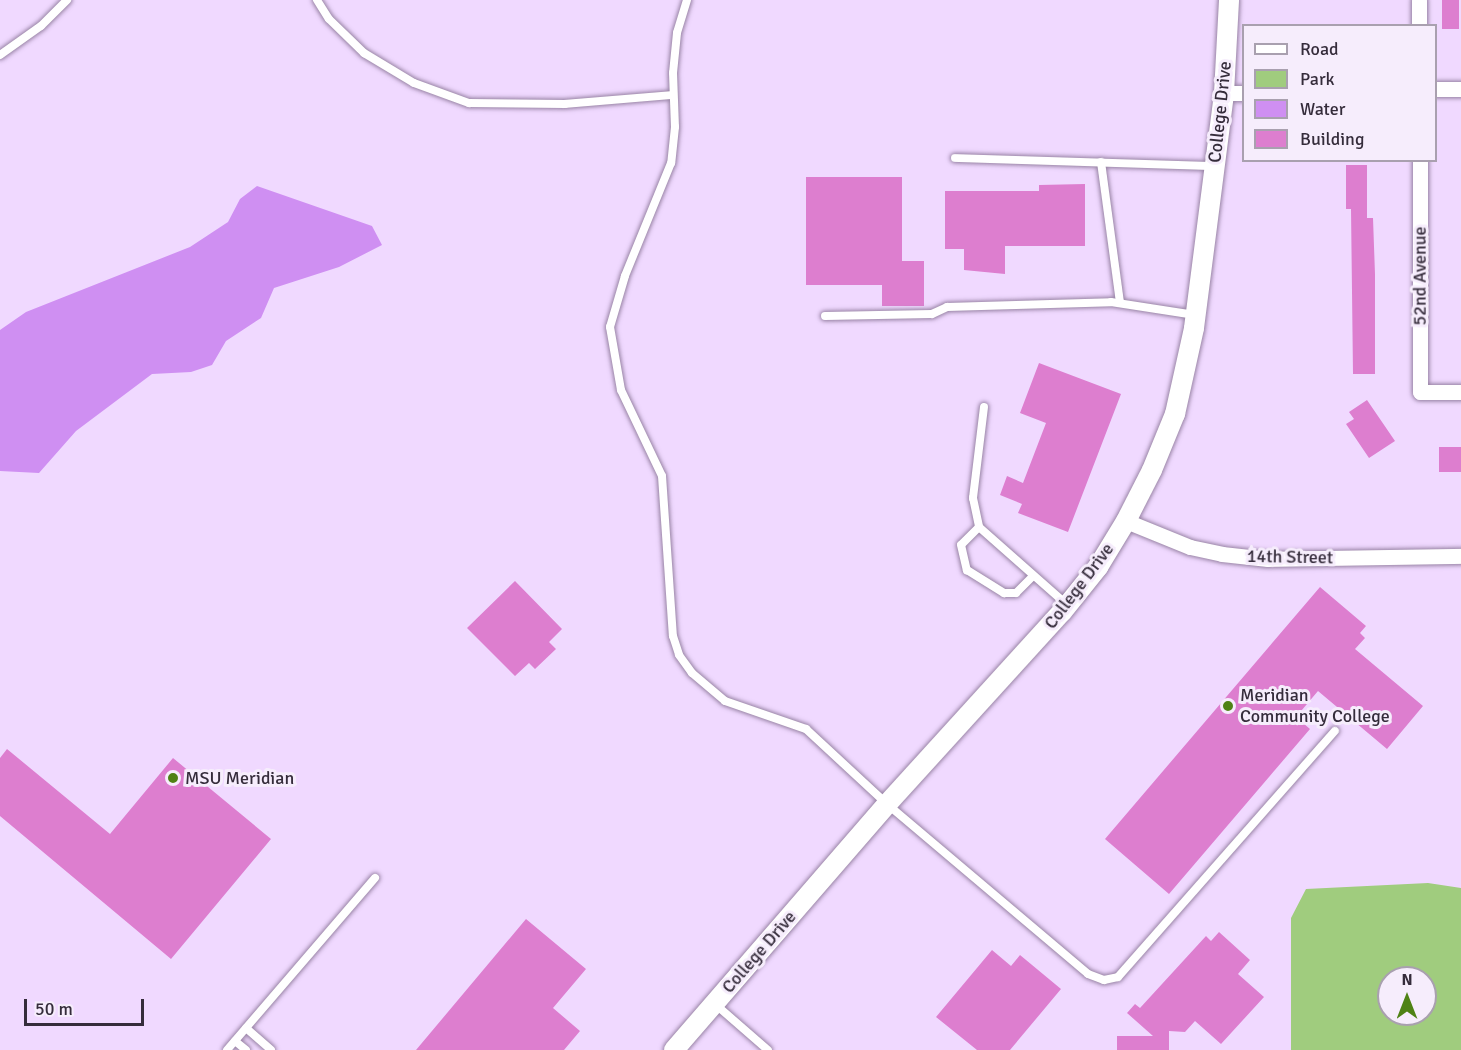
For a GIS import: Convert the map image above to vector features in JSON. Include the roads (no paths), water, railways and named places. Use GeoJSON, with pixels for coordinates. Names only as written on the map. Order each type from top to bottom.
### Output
{"type":"FeatureCollection","features":[{"type":"Feature","properties":{"kind":"street","name":"College Drive"},"geometry":{"type":"LineString","coordinates":[[674,1050],[887,804],[1067,605],[1126,521],[1152,471],[1175,414],[1196,315],[1215,166],[1234,93],[1229,0]]}},
{"type":"Feature","properties":{"kind":"street"},"geometry":{"type":"LineString","coordinates":[[1419,0],[1419,24]]}},
{"type":"Feature","properties":{"kind":"street"},"geometry":{"type":"LineString","coordinates":[[1437,89],[1461,89]]}},
{"type":"Feature","properties":{"kind":"street","name":"52nd Avenue"},"geometry":{"type":"LineString","coordinates":[[1420,162],[1420,392],[1461,392]]}},
{"type":"Feature","properties":{"kind":"street","name":"14th Street"},"geometry":{"type":"LineString","coordinates":[[1126,521],[1190,547],[1222,554],[1268,559],[1461,556]]}},
{"type":"Feature","properties":{"kind":"lane"},"geometry":{"type":"LineString","coordinates":[[0,55],[41,26],[67,0]]}},
{"type":"Feature","properties":{"kind":"lane"},"geometry":{"type":"LineString","coordinates":[[317,0],[329,19],[364,53],[414,83],[469,103],[565,104],[673,95]]}},
{"type":"Feature","properties":{"kind":"lane"},"geometry":{"type":"LineString","coordinates":[[687,0],[677,33],[671,164],[614,307],[610,327],[621,390],[662,476],[673,636],[679,655],[705,688],[725,701],[806,729],[887,804],[1088,974],[1104,980],[1118,977],[1335,731]]}},
{"type":"Feature","properties":{"kind":"lane"},"geometry":{"type":"LineString","coordinates":[[955,158],[1215,166]]}},
{"type":"Feature","properties":{"kind":"lane"},"geometry":{"type":"LineString","coordinates":[[1101,162],[1120,303]]}},
{"type":"Feature","properties":{"kind":"lane"},"geometry":{"type":"LineString","coordinates":[[825,316],[932,314],[947,307],[1120,303],[1196,315]]}},
{"type":"Feature","properties":{"kind":"lane"},"geometry":{"type":"LineString","coordinates":[[984,407],[973,498],[980,527],[1032,577],[1067,605]]}},
{"type":"Feature","properties":{"kind":"lane"},"geometry":{"type":"LineString","coordinates":[[980,527],[961,545],[966,570],[1004,593],[1016,593],[1032,577]]}},
{"type":"Feature","properties":{"kind":"lane"},"geometry":{"type":"LineString","coordinates":[[227,1050],[375,878]]}},
{"type":"Feature","properties":{"kind":"lane"},"geometry":{"type":"LineString","coordinates":[[715,1004],[768,1050]]}},
{"type":"Feature","properties":{"kind":"lane"},"geometry":{"type":"LineString","coordinates":[[246,1028],[271,1050]]}},
{"type":"Feature","properties":{"kind":"lane"},"geometry":{"type":"LineString","coordinates":[[235,1041],[246,1050]]}},
{"type":"Feature","properties":{"kind":"water"},"geometry":{"type":"Polygon","coordinates":[[[257,186],[372,226],[382,245],[339,267],[274,288],[261,318],[226,341],[212,365],[191,372],[152,374],[76,431],[39,473],[0,471],[0,330],[26,312],[190,247],[228,222],[240,199],[257,186]]]}},
{"type":"Feature","properties":{"kind":"place","name":"Meridian Community College"},"geometry":{"type":"Point","coordinates":[1228,706]}},
{"type":"Feature","properties":{"kind":"place","name":"MSU Meridian"},"geometry":{"type":"Point","coordinates":[173,778]}}]}
